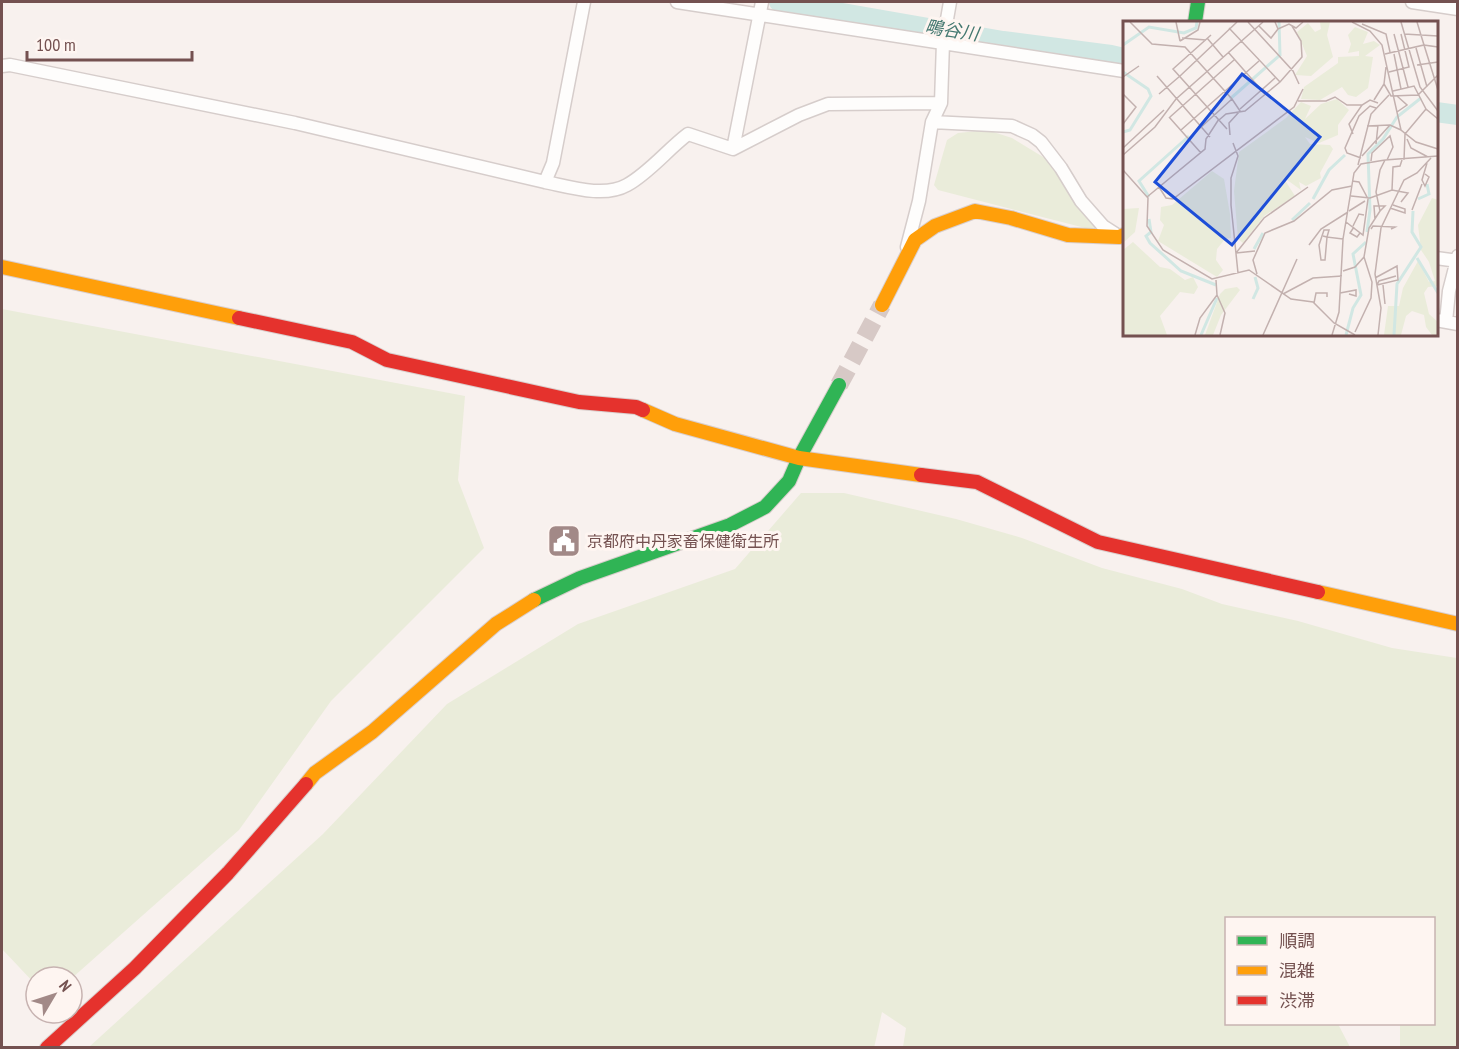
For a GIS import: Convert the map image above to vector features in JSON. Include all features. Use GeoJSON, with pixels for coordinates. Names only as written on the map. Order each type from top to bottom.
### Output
{"type":"FeatureCollection","features":[{"type":"Feature","properties":{"kind":"street"},"geometry":{"type":"LineString","coordinates":[[545,182],[553,163],[584,2]]}},
{"type":"Feature","properties":{"kind":"street"},"geometry":{"type":"LineString","coordinates":[[677,2],[1123,71]]}},
{"type":"Feature","properties":{"kind":"street"},"geometry":{"type":"LineString","coordinates":[[733,149],[762,2]]}},
{"type":"Feature","properties":{"kind":"street"},"geometry":{"type":"LineString","coordinates":[[903,261],[919,201],[932,122],[941,103],[943,42],[951,2]]}},
{"type":"Feature","properties":{"kind":"street"},"geometry":{"type":"LineString","coordinates":[[1195,21],[1198,2]]}},
{"type":"Feature","properties":{"kind":"street"},"geometry":{"type":"LineString","coordinates":[[1412,2],[1458,9]]}},
{"type":"Feature","properties":{"kind":"street"},"geometry":{"type":"LineString","coordinates":[[2,66],[10,65],[295,123],[571,188],[605,191],[627,185],[688,134],[733,149],[799,115],[828,104],[941,103]]}},
{"type":"Feature","properties":{"kind":"street"},"geometry":{"type":"LineString","coordinates":[[932,122],[1012,126],[1032,135],[1041,142],[1061,168],[1081,201],[1103,226],[1123,236]]}},
{"type":"Feature","properties":{"kind":"street"},"geometry":{"type":"LineString","coordinates":[[882,305],[915,240],[935,226],[975,211],[1011,218],[1068,235],[1123,236]]}},
{"type":"Feature","properties":{"kind":"street"},"geometry":{"type":"LineString","coordinates":[[1447,322],[1449,291],[1458,256]]}},
{"type":"Feature","properties":{"kind":"street"},"geometry":{"type":"LineString","coordinates":[[1438,258],[1457,261]]}},
{"type":"Feature","properties":{"kind":"street"},"geometry":{"type":"LineString","coordinates":[[2,267],[352,342],[387,360],[579,402],[636,407],[675,424],[799,458],[977,482],[1098,542],[1458,624]]}},
{"type":"Feature","properties":{"kind":"street"},"geometry":{"type":"LineString","coordinates":[[47,1047],[135,968],[228,873],[315,773],[372,732],[496,624],[539,597],[580,578],[730,525],[765,507],[789,481],[839,385]]}},
{"type":"Feature","properties":{"kind":"green space"},"geometry":{"type":"Polygon","coordinates":[[[987,130],[1012,138],[1053,163],[1096,225],[1093,230],[938,190],[934,185],[947,140],[958,133],[987,130]]]}},
{"type":"Feature","properties":{"kind":"green space"},"geometry":{"type":"Polygon","coordinates":[[[2,309],[465,396],[458,480],[484,548],[331,701],[239,830],[84,967],[84,965],[24,965],[24,972],[2,949],[2,309]]]}},
{"type":"Feature","properties":{"kind":"green space"},"geometry":{"type":"Polygon","coordinates":[[[801,493],[844,493],[956,519],[1022,538],[1102,568],[1182,589],[1222,604],[1298,621],[1392,648],[1457,658],[1457,1047],[1400,1047],[1400,1025],[1435,1025],[1435,917],[1225,917],[1225,1025],[1339,1025],[1350,1047],[903,1047],[906,1028],[882,1012],[874,1048],[89,1047],[323,834],[447,704],[578,624],[735,569],[801,493]]]}},
{"type":"Feature","properties":{"kind":"waterway","name":"鴫谷川"},"geometry":{"type":"LineString","coordinates":[[779,2],[1003,41],[1123,58]]}},
{"type":"Feature","properties":{"kind":"waterway","name":"鴫谷川"},"geometry":{"type":"LineString","coordinates":[[1438,112],[1458,115]]}},
{"type":"Feature","properties":{"kind":"tunnel"},"geometry":{"type":"LineString","coordinates":[[839,385],[882,305]]}},
{"type":"Feature","properties":{"kind":"traffic: fast"},"geometry":{"type":"LineString","coordinates":[[1195,21],[1198,2]]}},
{"type":"Feature","properties":{"kind":"traffic: fast"},"geometry":{"type":"LineString","coordinates":[[534,600],[580,578],[730,525],[765,507],[789,481],[839,385]]}},
{"type":"Feature","properties":{"kind":"traffic: slow"},"geometry":{"type":"LineString","coordinates":[[882,305],[915,240],[935,226],[975,211],[1011,218],[1068,235],[1123,235]]}},
{"type":"Feature","properties":{"kind":"traffic: slow"},"geometry":{"type":"LineString","coordinates":[[2,267],[239,318]]}},
{"type":"Feature","properties":{"kind":"traffic: slow"},"geometry":{"type":"LineString","coordinates":[[643,410],[675,424],[799,458],[921,475]]}},
{"type":"Feature","properties":{"kind":"traffic: slow"},"geometry":{"type":"LineString","coordinates":[[1318,592],[1458,624]]}},
{"type":"Feature","properties":{"kind":"traffic: slow"},"geometry":{"type":"LineString","coordinates":[[306,784],[315,773],[372,732],[496,624],[534,600]]}},
{"type":"Feature","properties":{"kind":"traffic: jam"},"geometry":{"type":"LineString","coordinates":[[239,318],[352,342],[387,360],[579,402],[636,407],[643,410]]}},
{"type":"Feature","properties":{"kind":"traffic: jam"},"geometry":{"type":"LineString","coordinates":[[921,475],[977,482],[1098,542],[1318,592]]}},
{"type":"Feature","properties":{"kind":"traffic: jam"},"geometry":{"type":"LineString","coordinates":[[47,1048],[135,968],[228,873],[306,784]]}},
{"type":"Feature","properties":{"kind":"place","name":"京都府中丹家畜保健衛生所"},"geometry":{"type":"Point","coordinates":[564,541]}}]}
